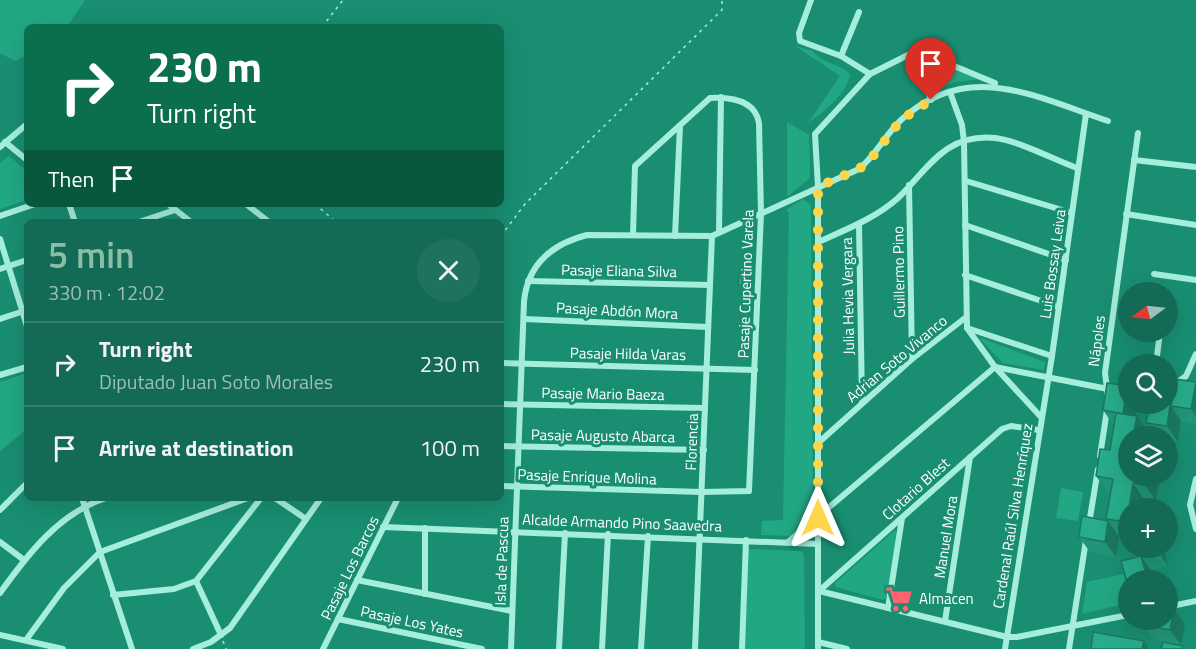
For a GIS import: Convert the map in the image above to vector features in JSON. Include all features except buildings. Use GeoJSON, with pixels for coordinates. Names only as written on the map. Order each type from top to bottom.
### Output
{"type":"FeatureCollection","features":[{"type":"Feature","properties":{"kind":"street"},"geometry":{"type":"LineString","coordinates":[[811,0],[799,33],[800,41],[841,56],[870,74]]}},
{"type":"Feature","properties":{"kind":"street"},"geometry":{"type":"LineString","coordinates":[[841,56],[859,12]]}},
{"type":"Feature","properties":{"kind":"street"},"geometry":{"type":"LineString","coordinates":[[847,649],[818,645],[818,187],[815,134],[870,74],[918,51],[1004,87],[1108,121]]}},
{"type":"Feature","properties":{"kind":"street"},"geometry":{"type":"LineString","coordinates":[[914,52],[931,100]]}},
{"type":"Feature","properties":{"kind":"street"},"geometry":{"type":"LineString","coordinates":[[712,236],[859,169],[870,160],[901,120],[931,100],[967,87],[1004,87]]}},
{"type":"Feature","properties":{"kind":"street","name":"Cardenal Raúl Silva Henríquez"},"geometry":{"type":"LineString","coordinates":[[950,92],[962,124],[964,142],[965,318],[967,328],[995,367],[1041,417],[1005,649]]}},
{"type":"Feature","properties":{"kind":"street"},"geometry":{"type":"LineString","coordinates":[[633,235],[635,166],[710,98],[721,97],[719,232]]}},
{"type":"Feature","properties":{"kind":"street","name":"Pasaje Cupertino Varela"},"geometry":{"type":"LineString","coordinates":[[721,97],[736,99],[749,105],[757,114],[761,214],[750,483],[745,493]]}},
{"type":"Feature","properties":{"kind":"street","name":"Luis Bossay Leiva"},"geometry":{"type":"LineString","coordinates":[[1041,417],[1052,356],[1086,114]]}},
{"type":"Feature","properties":{"kind":"street"},"geometry":{"type":"LineString","coordinates":[[675,236],[680,126]]}},
{"type":"Feature","properties":{"kind":"street"},"geometry":{"type":"LineString","coordinates":[[24,127],[3,145],[24,158]]}},
{"type":"Feature","properties":{"kind":"street","name":"Nápoles"},"geometry":{"type":"LineString","coordinates":[[1069,649],[1108,405],[1104,373],[1138,133]]}},
{"type":"Feature","properties":{"kind":"street"},"geometry":{"type":"LineString","coordinates":[[818,242],[859,224],[897,199],[936,156],[964,142],[999,138],[1077,168]]}},
{"type":"Feature","properties":{"kind":"street"},"geometry":{"type":"LineString","coordinates":[[1134,160],[1196,167]]}},
{"type":"Feature","properties":{"kind":"street"},"geometry":{"type":"LineString","coordinates":[[966,181],[1072,213]]}},
{"type":"Feature","properties":{"kind":"street","name":"Guillermo Pino"},"geometry":{"type":"LineString","coordinates":[[909,185],[912,359]]}},
{"type":"Feature","properties":{"kind":"street"},"geometry":{"type":"LineString","coordinates":[[0,216],[26,207]]}},
{"type":"Feature","properties":{"kind":"street"},"geometry":{"type":"LineString","coordinates":[[172,207],[186,219]]}},
{"type":"Feature","properties":{"kind":"street"},"geometry":{"type":"LineString","coordinates":[[250,207],[265,219]]}},
{"type":"Feature","properties":{"kind":"street"},"geometry":{"type":"LineString","coordinates":[[148,219],[175,210]]}},
{"type":"Feature","properties":{"kind":"street"},"geometry":{"type":"LineString","coordinates":[[1126,214],[1196,225]]}},
{"type":"Feature","properties":{"kind":"street","name":"Julia Hevia Vergara"},"geometry":{"type":"LineString","coordinates":[[859,224],[862,403]]}},
{"type":"Feature","properties":{"kind":"street"},"geometry":{"type":"LineString","coordinates":[[965,225],[1066,260]]}},
{"type":"Feature","properties":{"kind":"street","name":"Isla de Pascua"},"geometry":{"type":"LineString","coordinates":[[511,649],[520,404],[528,281],[546,254],[567,240],[587,235],[712,236]]}},
{"type":"Feature","properties":{"kind":"street","name":"Florencia"},"geometry":{"type":"LineString","coordinates":[[695,649],[712,236]]}},
{"type":"Feature","properties":{"kind":"street"},"geometry":{"type":"LineString","coordinates":[[0,239],[24,307]]}},
{"type":"Feature","properties":{"kind":"street"},"geometry":{"type":"LineString","coordinates":[[0,269],[24,261]]}},
{"type":"Feature","properties":{"kind":"street"},"geometry":{"type":"LineString","coordinates":[[1154,274],[1196,280]]}},
{"type":"Feature","properties":{"kind":"street"},"geometry":{"type":"LineString","coordinates":[[965,275],[1059,307]]}},
{"type":"Feature","properties":{"kind":"street","name":"Pasaje Eliana Silva"},"geometry":{"type":"LineString","coordinates":[[528,281],[710,285]]}},
{"type":"Feature","properties":{"kind":"street"},"geometry":{"type":"LineString","coordinates":[[0,319],[24,310]]}},
{"type":"Feature","properties":{"kind":"street","name":"Adrian Soto Vivanco"},"geometry":{"type":"LineString","coordinates":[[817,444],[912,359],[965,318]]}},
{"type":"Feature","properties":{"kind":"street","name":"Pasaje Abdón Mora"},"geometry":{"type":"LineString","coordinates":[[524,319],[708,327]]}},
{"type":"Feature","properties":{"kind":"street"},"geometry":{"type":"LineString","coordinates":[[967,328],[1052,356]]}},
{"type":"Feature","properties":{"kind":"street"},"geometry":{"type":"LineString","coordinates":[[1178,382],[1186,376],[1196,354]]}},
{"type":"Feature","properties":{"kind":"street","name":"Pasaje Hilda Varas"},"geometry":{"type":"LineString","coordinates":[[504,363],[755,370]]}},
{"type":"Feature","properties":{"kind":"street"},"geometry":{"type":"LineString","coordinates":[[788,542],[995,367],[1117,391]]}},
{"type":"Feature","properties":{"kind":"street"},"geometry":{"type":"LineString","coordinates":[[0,375],[24,368]]}},
{"type":"Feature","properties":{"kind":"street","name":"Pasaje Mario Baeza"},"geometry":{"type":"LineString","coordinates":[[504,404],[705,408]]}},
{"type":"Feature","properties":{"kind":"street","name":"Clotario Blest"},"geometry":{"type":"LineString","coordinates":[[819,591],[1005,427],[1039,430]]}},
{"type":"Feature","properties":{"kind":"street","name":"Pasaje Augusto Abarca"},"geometry":{"type":"LineString","coordinates":[[504,446],[704,450]]}},
{"type":"Feature","properties":{"kind":"street","name":"Manuel Mora"},"geometry":{"type":"LineString","coordinates":[[945,621],[970,457]]}},
{"type":"Feature","properties":{"kind":"street"},"geometry":{"type":"LineString","coordinates":[[1196,479],[1190,505],[1196,529]]}},
{"type":"Feature","properties":{"kind":"street"},"geometry":{"type":"LineString","coordinates":[[0,510],[24,486]]}},
{"type":"Feature","properties":{"kind":"street","name":"Pasaje Enrique Molina"},"geometry":{"type":"LineString","coordinates":[[504,486],[745,493]]}},
{"type":"Feature","properties":{"kind":"street"},"geometry":{"type":"LineString","coordinates":[[26,640],[64,588],[100,552],[241,501]]}},
{"type":"Feature","properties":{"kind":"street"},"geometry":{"type":"LineString","coordinates":[[113,595],[174,589],[196,581],[259,501]]}},
{"type":"Feature","properties":{"kind":"street"},"geometry":{"type":"LineString","coordinates":[[279,501],[306,519]]}},
{"type":"Feature","properties":{"kind":"street"},"geometry":{"type":"LineString","coordinates":[[193,649],[230,628],[319,501]]}},
{"type":"Feature","properties":{"kind":"street","name":"Pasaje Los Barcos"},"geometry":{"type":"LineString","coordinates":[[323,649],[396,501]]}},
{"type":"Feature","properties":{"kind":"street"},"geometry":{"type":"LineString","coordinates":[[0,593],[24,560],[83,502],[132,649]]}},
{"type":"Feature","properties":{"kind":"street"},"geometry":{"type":"LineString","coordinates":[[888,608],[902,518]]}},
{"type":"Feature","properties":{"kind":"street","name":"Alcalde Armando Pino Saavedra"},"geometry":{"type":"LineString","coordinates":[[383,527],[818,544]]}},
{"type":"Feature","properties":{"kind":"street"},"geometry":{"type":"LineString","coordinates":[[425,528],[425,594]]}},
{"type":"Feature","properties":{"kind":"street"},"geometry":{"type":"LineString","coordinates":[[559,649],[565,533]]}},
{"type":"Feature","properties":{"kind":"street"},"geometry":{"type":"LineString","coordinates":[[602,649],[608,534]]}},
{"type":"Feature","properties":{"kind":"street"},"geometry":{"type":"LineString","coordinates":[[641,649],[648,536]]}},
{"type":"Feature","properties":{"kind":"street"},"geometry":{"type":"LineString","coordinates":[[742,649],[746,540]]}},
{"type":"Feature","properties":{"kind":"street"},"geometry":{"type":"LineString","coordinates":[[0,542],[24,560]]}},
{"type":"Feature","properties":{"kind":"street"},"geometry":{"type":"LineString","coordinates":[[357,580],[512,611]]}},
{"type":"Feature","properties":{"kind":"street"},"geometry":{"type":"LineString","coordinates":[[196,581],[221,635]]}},
{"type":"Feature","properties":{"kind":"street"},"geometry":{"type":"LineString","coordinates":[[819,591],[1007,637],[1118,617]]}},
{"type":"Feature","properties":{"kind":"street"},"geometry":{"type":"LineString","coordinates":[[1178,605],[1196,601]]}},
{"type":"Feature","properties":{"kind":"street","name":"Pasaje Los Yates"},"geometry":{"type":"LineString","coordinates":[[338,619],[482,649]]}},
{"type":"Feature","properties":{"kind":"street"},"geometry":{"type":"LineString","coordinates":[[0,635],[63,649]]}},
{"type":"Feature","properties":{"kind":"path"},"geometry":{"type":"LineString","coordinates":[[324,24],[343,0]]}},
{"type":"Feature","properties":{"kind":"path"},"geometry":{"type":"LineString","coordinates":[[504,232],[525,204],[722,10],[722,0]]}},
{"type":"Feature","properties":{"kind":"path"},"geometry":{"type":"LineString","coordinates":[[318,207],[332,219]]}},
{"type":"Feature","properties":{"kind":"green space"},"geometry":{"type":"Polygon","coordinates":[[[0,0],[85,0],[69,24],[24,24],[24,56],[15,61],[0,53],[0,0]]]}},
{"type":"Feature","properties":{"kind":"green space"},"geometry":{"type":"Polygon","coordinates":[[[795,46],[813,51],[821,59],[850,74],[839,96],[808,123],[840,76],[795,46]]]}},
{"type":"Feature","properties":{"kind":"green space"},"geometry":{"type":"Polygon","coordinates":[[[921,55],[981,79],[955,82],[934,90],[917,57],[921,55]]]}},
{"type":"Feature","properties":{"kind":"green space"},"geometry":{"type":"Polygon","coordinates":[[[787,122],[809,135],[810,178],[787,197],[787,122]]]}},
{"type":"Feature","properties":{"kind":"green space"},"geometry":{"type":"Polygon","coordinates":[[[9,156],[24,168],[24,201],[0,209],[0,163],[9,156]]]}},
{"type":"Feature","properties":{"kind":"green space"},"geometry":{"type":"Polygon","coordinates":[[[803,199],[811,205],[813,517],[792,536],[761,535],[762,521],[783,520],[789,213],[786,210],[803,199]]]}},
{"type":"Feature","properties":{"kind":"green space"},"geometry":{"type":"Polygon","coordinates":[[[978,337],[1045,362],[1044,370],[1003,363],[978,337]]]}},
{"type":"Feature","properties":{"kind":"green space"},"geometry":{"type":"Polygon","coordinates":[[[24,374],[24,431],[0,451],[0,382],[24,374]]]}},
{"type":"Feature","properties":{"kind":"green space"},"geometry":{"type":"Polygon","coordinates":[[[1061,488],[1083,492],[1078,521],[1056,518],[1061,488]]]}},
{"type":"Feature","properties":{"kind":"green space"},"geometry":{"type":"Polygon","coordinates":[[[895,530],[897,533],[886,598],[883,600],[836,587],[835,583],[895,530]]]}},
{"type":"Feature","properties":{"kind":"green space"},"geometry":{"type":"Polygon","coordinates":[[[748,549],[801,551],[804,554],[805,649],[745,649],[748,549]]]}},
{"type":"Feature","properties":{"kind":"green space"},"geometry":{"type":"Polygon","coordinates":[[[1118,575],[1118,605],[1082,614],[1087,582],[1118,575]]]}},
{"type":"Feature","properties":{"kind":"place","name":"Almacen"},"geometry":{"type":"Point","coordinates":[899,599]}},
{"type":"Feature","properties":{"kind":"route"},"geometry":{"type":"LineString","coordinates":[[818,518],[818,187],[859,169],[870,160],[901,120],[931,100]]}}]}
